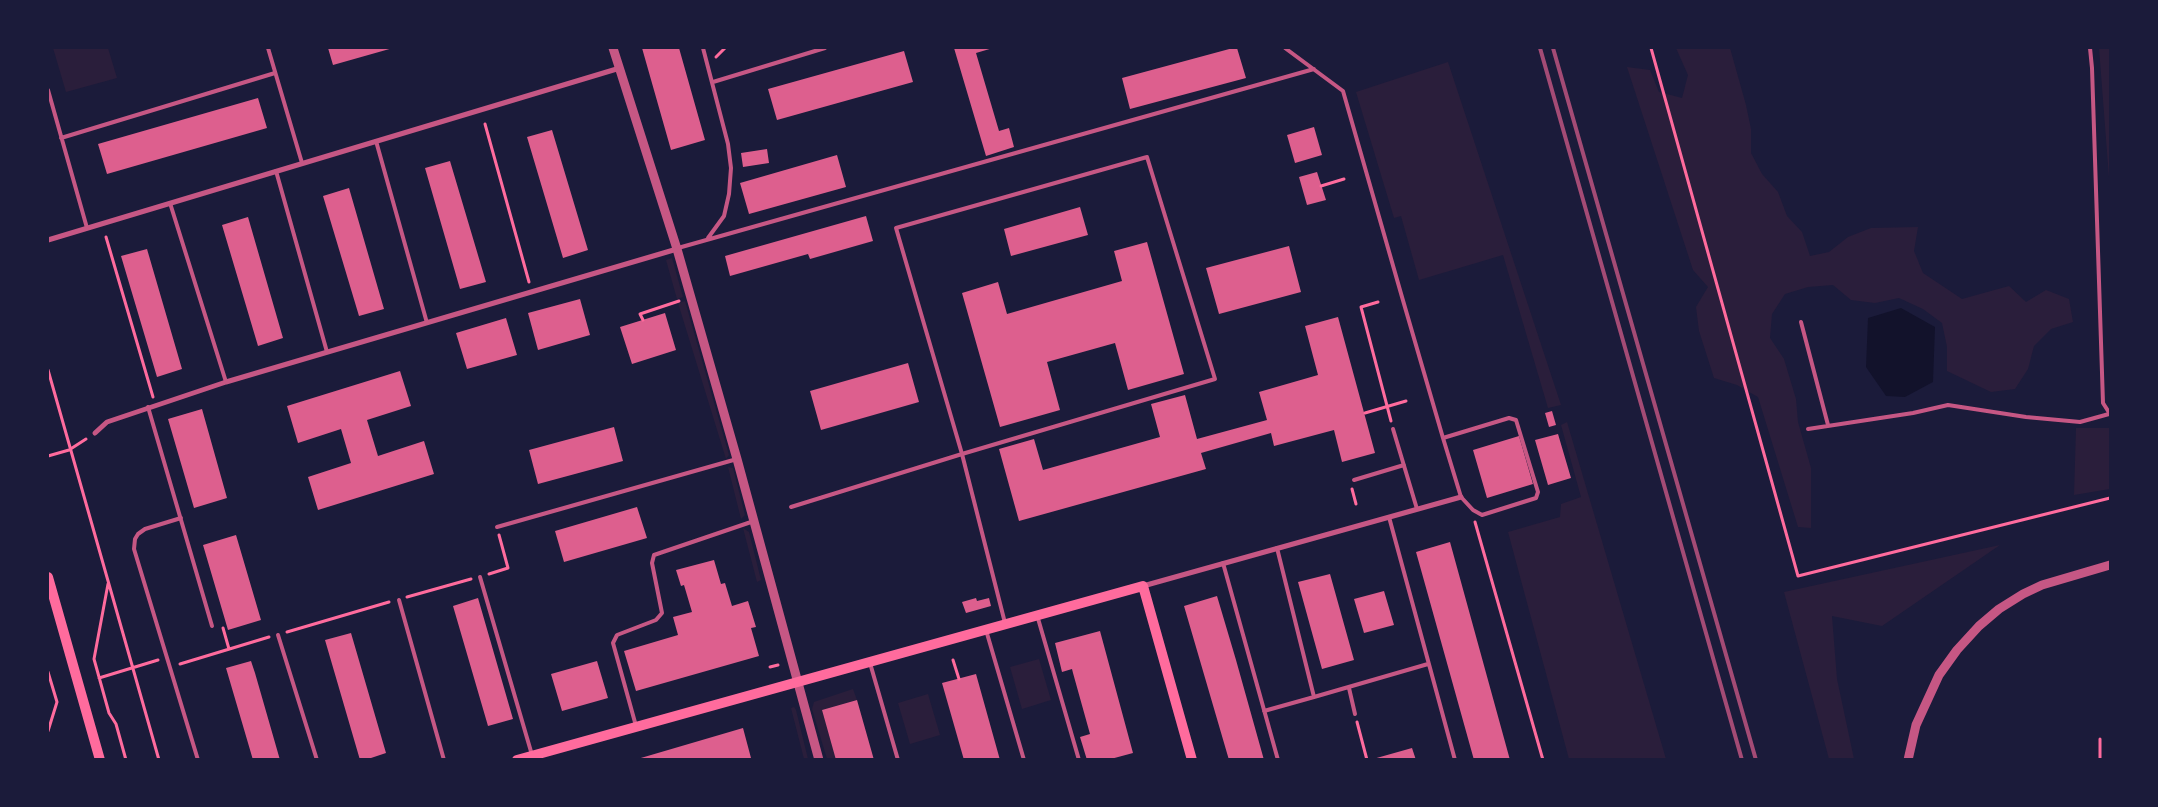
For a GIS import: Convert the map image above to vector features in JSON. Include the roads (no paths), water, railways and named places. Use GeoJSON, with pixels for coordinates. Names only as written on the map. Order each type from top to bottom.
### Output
{"type":"FeatureCollection","features":[{"type":"Feature","properties":{"kind":"main road"},"geometry":{"type":"LineString","coordinates":[[48,577],[100,760]]}},
{"type":"Feature","properties":{"kind":"main road"},"geometry":{"type":"LineString","coordinates":[[517,760],[1143,586],[1192,760]]}},
{"type":"Feature","properties":{"kind":"street"},"geometry":{"type":"LineString","coordinates":[[613,48],[677,248],[799,682],[819,760]]}},
{"type":"Feature","properties":{"kind":"street"},"geometry":{"type":"LineString","coordinates":[[48,240],[620,68]]}},
{"type":"Feature","properties":{"kind":"street"},"geometry":{"type":"LineString","coordinates":[[95,433],[107,422],[226,382],[677,248]]}},
{"type":"Feature","properties":{"kind":"street"},"geometry":{"type":"LineString","coordinates":[[1143,586],[1460,497]]}},
{"type":"Feature","properties":{"kind":"street"},"geometry":{"type":"LineString","coordinates":[[1908,760],[1916,725],[1939,675],[1957,650],[1979,626],[1999,609],[2042,585],[2110,565]]}},
{"type":"Feature","properties":{"kind":"lane"},"geometry":{"type":"LineString","coordinates":[[268,48],[302,163]]}},
{"type":"Feature","properties":{"kind":"lane"},"geometry":{"type":"LineString","coordinates":[[703,48],[728,144],[731,168],[729,194],[724,216],[708,238]]}},
{"type":"Feature","properties":{"kind":"lane"},"geometry":{"type":"LineString","coordinates":[[712,82],[826,48]]}},
{"type":"Feature","properties":{"kind":"lane"},"geometry":{"type":"LineString","coordinates":[[1285,48],[1344,91],[1443,438],[1460,497],[1473,510],[1482,515],[1536,498],[1538,492],[1516,420],[1513,418],[1443,438]]}},
{"type":"Feature","properties":{"kind":"lane"},"geometry":{"type":"LineString","coordinates":[[1808,429],[1913,413],[1948,405],[2026,417],[2080,422],[2110,414],[2103,403],[2090,48]]}},
{"type":"Feature","properties":{"kind":"lane"},"geometry":{"type":"LineString","coordinates":[[677,248],[1314,69]]}},
{"type":"Feature","properties":{"kind":"lane"},"geometry":{"type":"LineString","coordinates":[[61,138],[275,73]]}},
{"type":"Feature","properties":{"kind":"lane"},"geometry":{"type":"LineString","coordinates":[[48,90],[87,228]]}},
{"type":"Feature","properties":{"kind":"lane"},"geometry":{"type":"LineString","coordinates":[[376,141],[427,322]]}},
{"type":"Feature","properties":{"kind":"lane"},"geometry":{"type":"LineString","coordinates":[[792,507],[962,454],[1215,379],[1147,157],[896,228],[962,454],[1005,624]]}},
{"type":"Feature","properties":{"kind":"lane"},"geometry":{"type":"LineString","coordinates":[[276,171],[327,352]]}},
{"type":"Feature","properties":{"kind":"lane"},"geometry":{"type":"LineString","coordinates":[[170,203],[226,382]]}},
{"type":"Feature","properties":{"kind":"lane"},"geometry":{"type":"LineString","coordinates":[[1801,322],[1828,425]]}},
{"type":"Feature","properties":{"kind":"lane"},"geometry":{"type":"LineString","coordinates":[[148,407],[212,626]]}},
{"type":"Feature","properties":{"kind":"lane"},"geometry":{"type":"LineString","coordinates":[[1394,429],[1416,509]]}},
{"type":"Feature","properties":{"kind":"lane"},"geometry":{"type":"LineString","coordinates":[[497,527],[737,459]]}},
{"type":"Feature","properties":{"kind":"lane"},"geometry":{"type":"LineString","coordinates":[[1354,480],[1404,465]]}},
{"type":"Feature","properties":{"kind":"lane"},"geometry":{"type":"LineString","coordinates":[[1389,516],[1455,760]]}},
{"type":"Feature","properties":{"kind":"lane"},"geometry":{"type":"LineString","coordinates":[[181,518],[146,529],[138,534],[135,539],[134,549],[198,760]]}},
{"type":"Feature","properties":{"kind":"lane"},"geometry":{"type":"LineString","coordinates":[[637,727],[613,643],[616,634],[660,617],[663,609],[652,563],[654,555],[658,552],[754,521]]}},
{"type":"Feature","properties":{"kind":"lane"},"geometry":{"type":"LineString","coordinates":[[1277,548],[1314,697]]}},
{"type":"Feature","properties":{"kind":"lane"},"geometry":{"type":"LineString","coordinates":[[1223,564],[1278,760]]}},
{"type":"Feature","properties":{"kind":"lane"},"geometry":{"type":"LineString","coordinates":[[480,577],[532,756]]}},
{"type":"Feature","properties":{"kind":"lane"},"geometry":{"type":"LineString","coordinates":[[399,600],[444,760]]}},
{"type":"Feature","properties":{"kind":"lane"},"geometry":{"type":"LineString","coordinates":[[1037,615],[1079,760]]}},
{"type":"Feature","properties":{"kind":"lane"},"geometry":{"type":"LineString","coordinates":[[986,630],[1024,760]]}},
{"type":"Feature","properties":{"kind":"lane"},"geometry":{"type":"LineString","coordinates":[[278,635],[317,760]]}},
{"type":"Feature","properties":{"kind":"lane"},"geometry":{"type":"LineString","coordinates":[[870,662],[898,760]]}},
{"type":"Feature","properties":{"kind":"lane"},"geometry":{"type":"LineString","coordinates":[[1264,712],[1428,664]]}},
{"type":"Feature","properties":{"kind":"lane"},"geometry":{"type":"LineString","coordinates":[[1348,688],[1355,714]]}},
{"type":"Feature","properties":{"kind":"railway"},"geometry":{"type":"LineString","coordinates":[[1540,48],[1742,760]]}},
{"type":"Feature","properties":{"kind":"railway"},"geometry":{"type":"LineString","coordinates":[[1553,48],[1756,760]]}}]}
